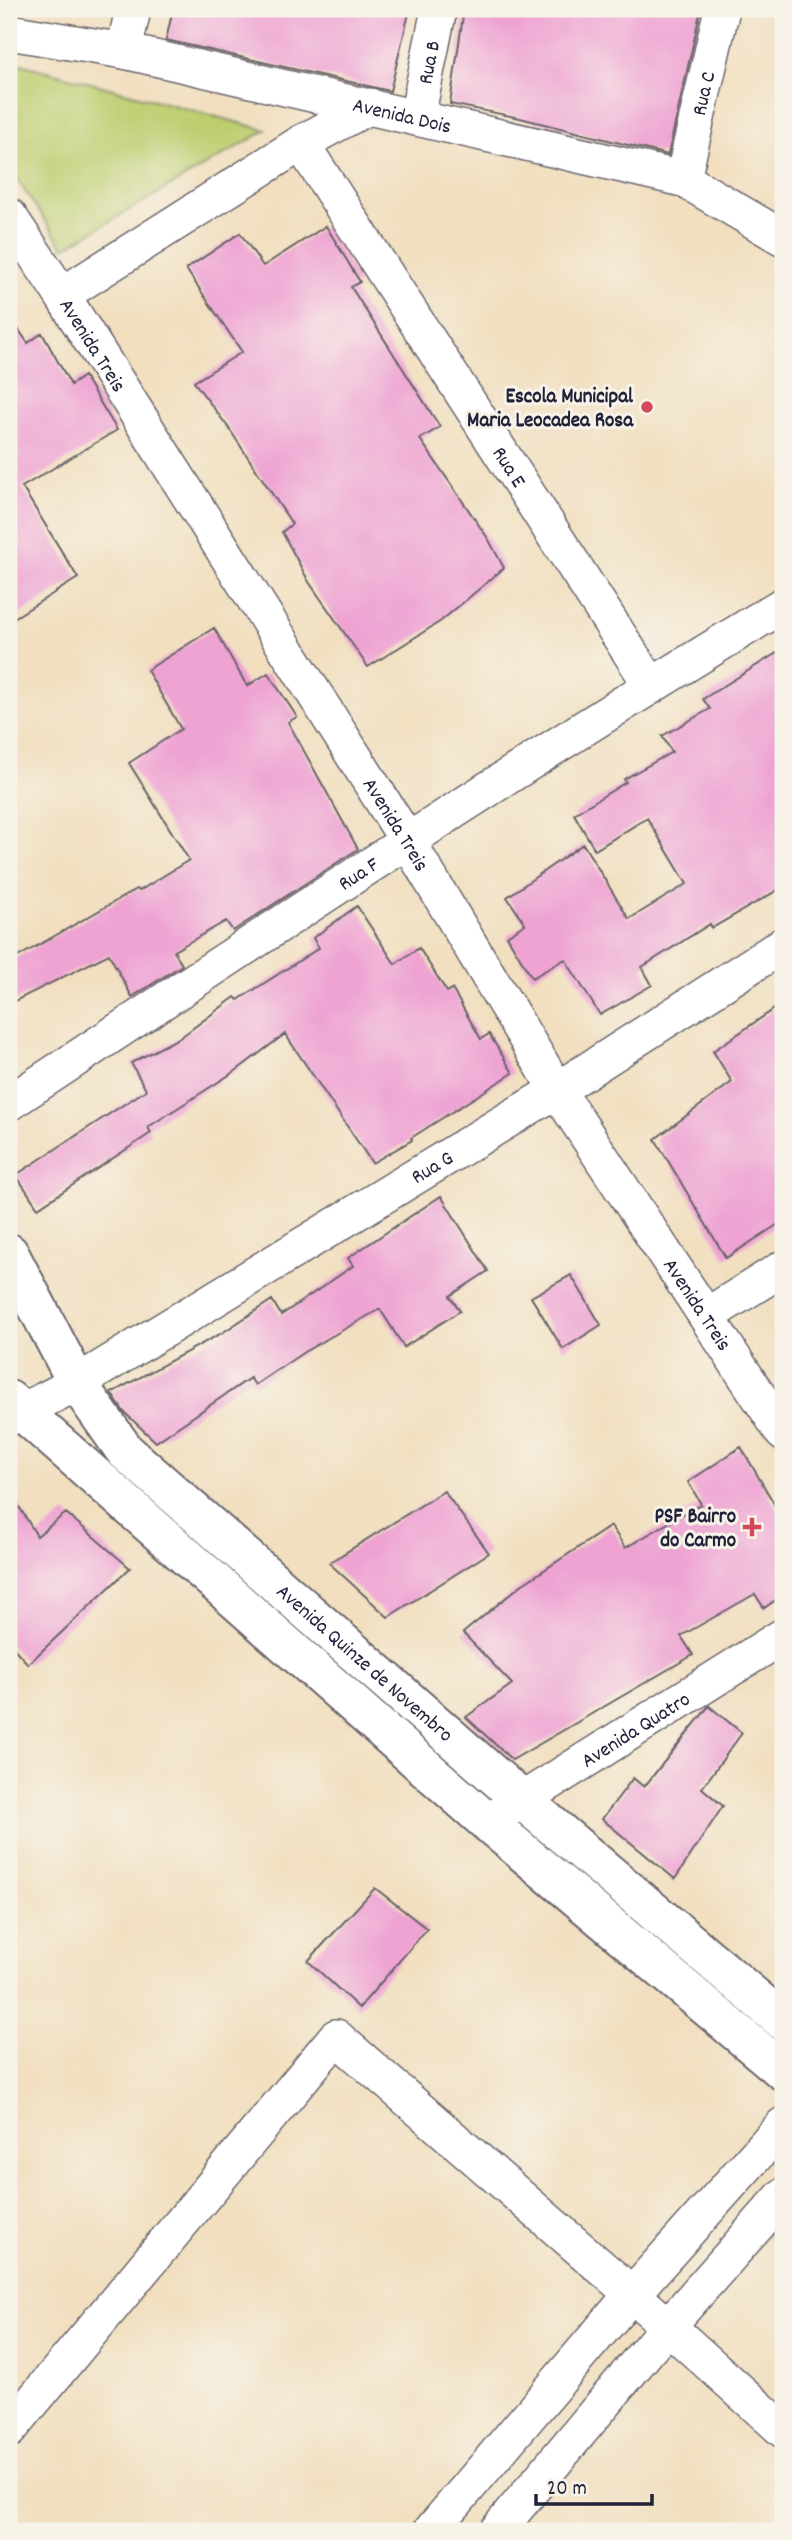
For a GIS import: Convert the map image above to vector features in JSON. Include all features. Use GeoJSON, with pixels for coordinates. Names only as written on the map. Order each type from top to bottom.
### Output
{"type":"FeatureCollection","features":[{"type":"Feature","properties":{"kind":"main road","name":"Avenida Quinze de Novembro"},"geometry":{"type":"LineString","coordinates":[[9,1254],[77,1383],[125,1451],[523,1800],[783,2021]]}},
{"type":"Feature","properties":{"kind":"main road","name":"Avenida Quinze de Novembro"},"geometry":{"type":"LineString","coordinates":[[12,1410],[487,1822],[783,2071]]}},
{"type":"Feature","properties":{"kind":"street"},"geometry":{"type":"LineString","coordinates":[[124,51],[133,9]]}},
{"type":"Feature","properties":{"kind":"street","name":"Rua B"},"geometry":{"type":"LineString","coordinates":[[416,117],[439,9]]}},
{"type":"Feature","properties":{"kind":"street","name":"Rua C"},"geometry":{"type":"LineString","coordinates":[[683,179],[722,9]]}},
{"type":"Feature","properties":{"kind":"street","name":"Avenida Dois"},"geometry":{"type":"LineString","coordinates":[[9,32],[124,51],[683,179],[783,238]]}},
{"type":"Feature","properties":{"kind":"street"},"geometry":{"type":"LineString","coordinates":[[62,295],[302,143],[370,106]]}},
{"type":"Feature","properties":{"kind":"street","name":"Rua E"},"geometry":{"type":"LineString","coordinates":[[302,143],[651,685]]}},
{"type":"Feature","properties":{"kind":"street","name":"Avenida Treis"},"geometry":{"type":"LineString","coordinates":[[9,216],[62,295],[407,840],[557,1090],[783,1433]]}},
{"type":"Feature","properties":{"kind":"street","name":"Rua F"},"geometry":{"type":"LineString","coordinates":[[9,1103],[407,840],[651,685],[783,605]]}},
{"type":"Feature","properties":{"kind":"street","name":"Rua G"},"geometry":{"type":"LineString","coordinates":[[12,1410],[77,1383],[557,1090],[783,945]]}},
{"type":"Feature","properties":{"kind":"street"},"geometry":{"type":"LineString","coordinates":[[706,1316],[783,1269]]}},
{"type":"Feature","properties":{"kind":"street","name":"Avenida Quatro"},"geometry":{"type":"LineString","coordinates":[[487,1822],[783,1636]]}},
{"type":"Feature","properties":{"kind":"street"},"geometry":{"type":"LineString","coordinates":[[9,2430],[337,2037],[632,2294],[783,2430]]}},
{"type":"Feature","properties":{"kind":"street"},"geometry":{"type":"LineString","coordinates":[[431,2531],[632,2294],[783,2125]]}},
{"type":"Feature","properties":{"kind":"street"},"geometry":{"type":"LineString","coordinates":[[497,2531],[668,2326],[783,2196]]}},
{"type":"Feature","properties":{"kind":"green space"},"geometry":{"type":"Polygon","coordinates":[[[9,61],[266,130],[64,248],[9,168],[9,61]]]}},
{"type":"Feature","properties":{"kind":"building"},"geometry":{"type":"Polygon","coordinates":[[[173,9],[410,9],[390,91],[166,40],[173,9]]]}},
{"type":"Feature","properties":{"kind":"building"},"geometry":{"type":"Polygon","coordinates":[[[464,9],[701,9],[668,155],[520,118],[450,104],[464,9]]]}},
{"type":"Feature","properties":{"kind":"building"},"geometry":{"type":"Polygon","coordinates":[[[326,226],[360,282],[351,287],[440,427],[420,439],[489,540],[504,568],[441,621],[368,667],[309,582],[282,532],[292,524],[228,427],[194,382],[242,352],[186,269],[240,233],[263,266],[326,226]]]}},
{"type":"Feature","properties":{"kind":"building"},"geometry":{"type":"Polygon","coordinates":[[[9,316],[28,343],[42,333],[71,385],[84,376],[117,430],[22,487],[78,578],[9,621],[9,316]]]}},
{"type":"Feature","properties":{"kind":"building"},"geometry":{"type":"Polygon","coordinates":[[[214,628],[247,686],[268,673],[297,717],[288,722],[358,849],[233,931],[226,921],[174,951],[182,965],[132,997],[109,954],[9,1004],[9,962],[137,889],[139,891],[189,860],[129,763],[181,729],[147,670],[214,628]]]}},
{"type":"Feature","properties":{"kind":"building"},"geometry":{"type":"Polygon","coordinates":[[[783,649],[783,887],[712,928],[710,924],[642,967],[652,985],[600,1015],[565,959],[532,978],[507,936],[525,924],[507,897],[583,844],[629,919],[687,884],[647,818],[595,850],[574,814],[626,782],[624,779],[672,752],[662,736],[710,709],[703,699],[783,649]]]}},
{"type":"Feature","properties":{"kind":"building"},"geometry":{"type":"Polygon","coordinates":[[[357,906],[395,964],[419,948],[447,992],[452,989],[481,1039],[489,1034],[513,1073],[411,1138],[412,1140],[372,1163],[285,1034],[237,1070],[148,1127],[151,1133],[38,1208],[16,1175],[146,1090],[131,1063],[181,1037],[235,997],[238,1000],[319,948],[313,938],[357,906]]]}},
{"type":"Feature","properties":{"kind":"building"},"geometry":{"type":"Polygon","coordinates":[[[783,1003],[783,1221],[726,1258],[655,1139],[732,1082],[713,1051],[783,1003]]]}},
{"type":"Feature","properties":{"kind":"building"},"geometry":{"type":"Polygon","coordinates":[[[441,1196],[488,1271],[450,1296],[460,1311],[404,1347],[380,1309],[304,1352],[255,1385],[250,1378],[156,1442],[124,1412],[111,1393],[222,1333],[272,1300],[281,1315],[353,1266],[348,1258],[441,1196]]]}},
{"type":"Feature","properties":{"kind":"building"},"geometry":{"type":"Polygon","coordinates":[[[571,1275],[601,1325],[563,1349],[531,1297],[571,1275]]]}},
{"type":"Feature","properties":{"kind":"building"},"geometry":{"type":"Polygon","coordinates":[[[741,1447],[783,1519],[783,1595],[764,1608],[755,1594],[681,1636],[693,1655],[512,1760],[466,1717],[512,1684],[463,1633],[520,1586],[611,1526],[625,1548],[701,1504],[688,1482],[741,1447]]]}},
{"type":"Feature","properties":{"kind":"building"},"geometry":{"type":"Polygon","coordinates":[[[9,1490],[37,1536],[66,1513],[130,1568],[28,1664],[9,1643],[9,1490]]]}},
{"type":"Feature","properties":{"kind":"building"},"geometry":{"type":"Polygon","coordinates":[[[444,1491],[489,1553],[388,1617],[329,1563],[444,1491]]]}},
{"type":"Feature","properties":{"kind":"building"},"geometry":{"type":"Polygon","coordinates":[[[709,1706],[742,1733],[702,1788],[723,1806],[675,1879],[602,1819],[633,1778],[644,1787],[709,1706]]]}},
{"type":"Feature","properties":{"kind":"building"},"geometry":{"type":"Polygon","coordinates":[[[375,1888],[427,1929],[359,2008],[308,1961],[375,1888]]]}},
{"type":"Feature","properties":{"kind":"place","name":"Escola Municipal Maria Leocadea Rosa"},"geometry":{"type":"Point","coordinates":[647,407]}},
{"type":"Feature","properties":{"kind":"place","name":"PSF Bairro do Carmo"},"geometry":{"type":"Point","coordinates":[752,1527]}}]}
